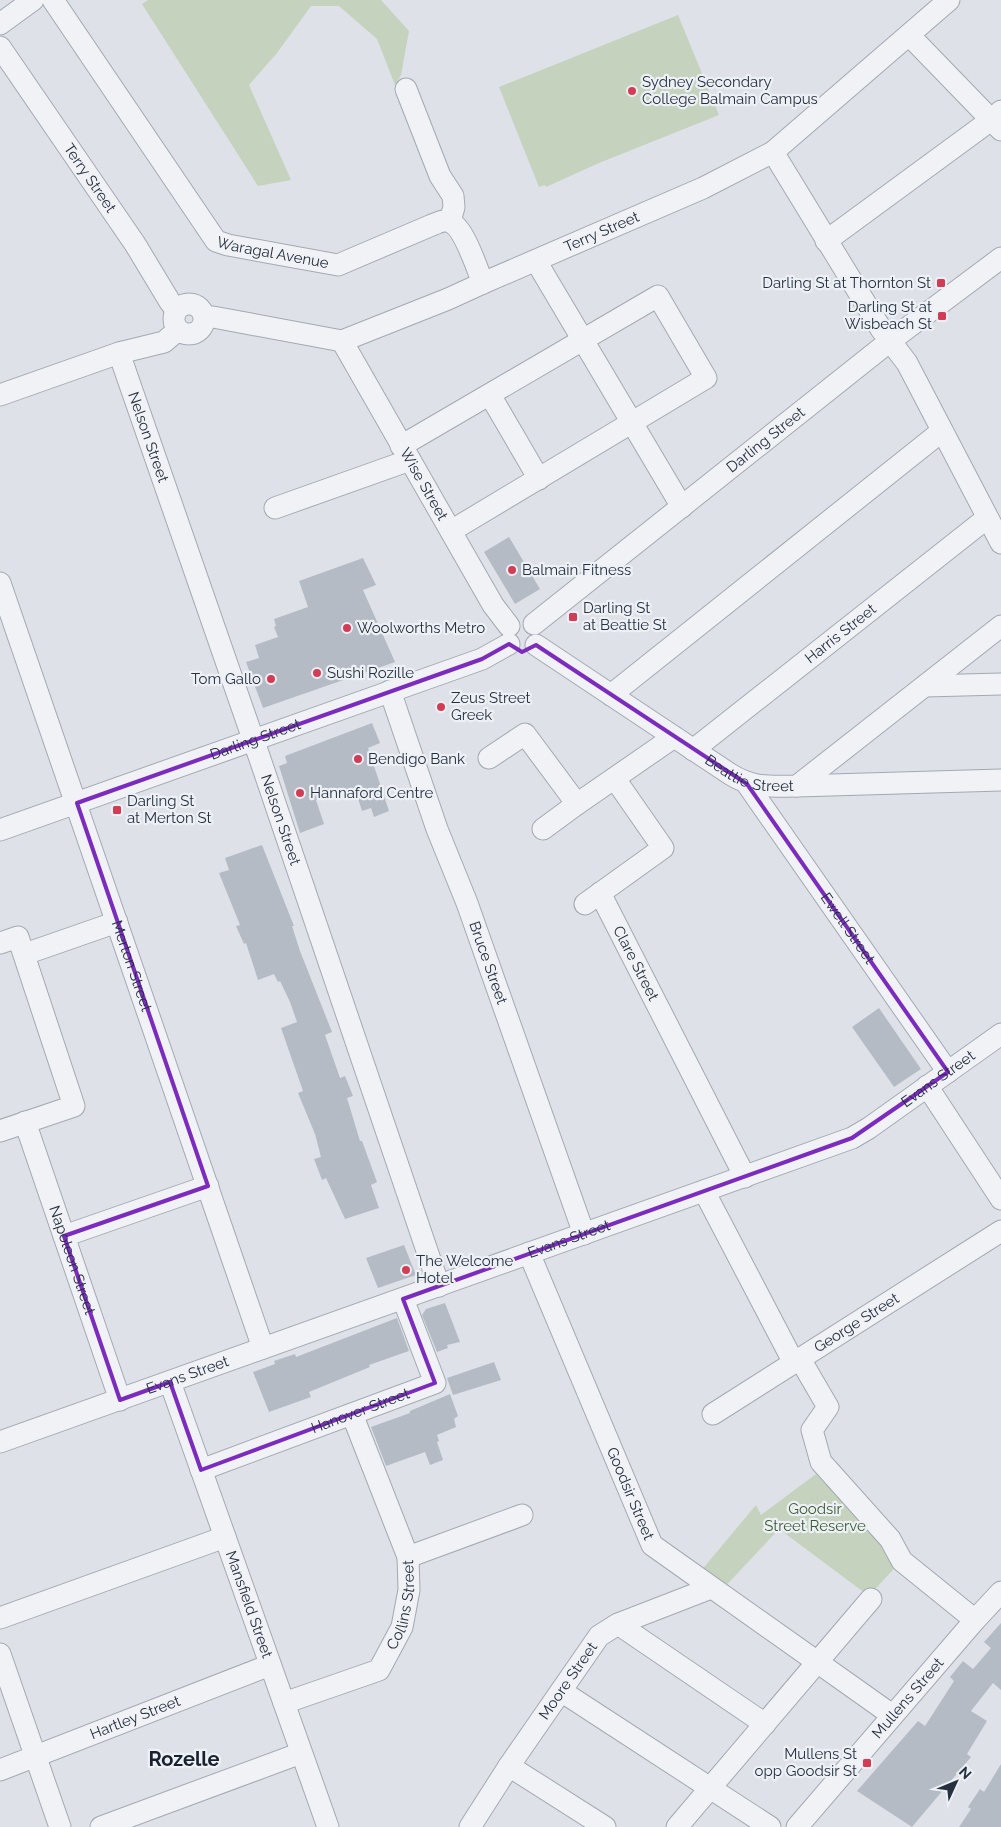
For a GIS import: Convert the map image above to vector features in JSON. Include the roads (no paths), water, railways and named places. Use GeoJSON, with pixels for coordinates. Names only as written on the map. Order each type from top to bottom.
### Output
{"type":"FeatureCollection","features":[{"type":"Feature","properties":{"kind":"street"},"geometry":{"type":"LineString","coordinates":[[0,24],[33,0]]}},
{"type":"Feature","properties":{"kind":"street","name":"Waragal Avenue"},"geometry":{"type":"LineString","coordinates":[[53,0],[216,241],[228,245],[338,265],[437,223],[450,221]]}},
{"type":"Feature","properties":{"kind":"street","name":"Terry Street"},"geometry":{"type":"LineString","coordinates":[[342,341],[448,299],[703,188],[773,152],[949,0]]}},
{"type":"Feature","properties":{"kind":"street"},"geometry":{"type":"LineString","coordinates":[[826,241],[998,120],[909,35]]}},
{"type":"Feature","properties":{"kind":"street","name":"Terry Street"},"geometry":{"type":"LineString","coordinates":[[0,47],[135,244],[170,302],[177,320]]}},
{"type":"Feature","properties":{"kind":"street"},"geometry":{"type":"LineString","coordinates":[[406,89],[440,176],[453,196],[454,206],[450,221],[460,229],[483,283]]}},
{"type":"Feature","properties":{"kind":"street"},"geometry":{"type":"LineString","coordinates":[[773,152],[881,329],[907,363],[1001,544]]}},
{"type":"Feature","properties":{"kind":"street","name":"Darling Street"},"geometry":{"type":"LineString","coordinates":[[535,635],[682,508],[890,340],[1001,258]]}},
{"type":"Feature","properties":{"kind":"street"},"geometry":{"type":"LineString","coordinates":[[536,261],[682,508]]}},
{"type":"Feature","properties":{"kind":"street"},"geometry":{"type":"LineString","coordinates":[[276,508],[406,453],[490,395],[658,296],[706,378],[450,531]]}},
{"type":"Feature","properties":{"kind":"street"},"geometry":{"type":"LineString","coordinates":[[0,395],[119,353],[164,342],[185,304],[196,305],[203,312],[205,318],[213,316],[342,341]]}},
{"type":"Feature","properties":{"kind":"street","name":"Wise Street"},"geometry":{"type":"LineString","coordinates":[[342,341],[509,635]]}},
{"type":"Feature","properties":{"kind":"street","name":"Nelson Street"},"geometry":{"type":"LineString","coordinates":[[119,353],[253,739],[439,1286]]}},
{"type":"Feature","properties":{"kind":"street"},"geometry":{"type":"LineString","coordinates":[[490,395],[539,478]]}},
{"type":"Feature","properties":{"kind":"street"},"geometry":{"type":"LineString","coordinates":[[612,695],[942,431]]}},
{"type":"Feature","properties":{"kind":"street","name":"Harris Street"},"geometry":{"type":"LineString","coordinates":[[693,750],[987,518]]}},
{"type":"Feature","properties":{"kind":"street","name":"Merton Street"},"geometry":{"type":"LineString","coordinates":[[0,583],[263,1348]]}},
{"type":"Feature","properties":{"kind":"street"},"geometry":{"type":"LineString","coordinates":[[521,619],[535,635],[532,649],[522,652],[517,651],[509,635],[512,622],[521,619]]}},
{"type":"Feature","properties":{"kind":"street"},"geometry":{"type":"LineString","coordinates":[[796,786],[1001,626]]}},
{"type":"Feature","properties":{"kind":"street","name":"Darling Street"},"geometry":{"type":"LineString","coordinates":[[0,830],[482,659],[509,635]]}},
{"type":"Feature","properties":{"kind":"street","name":"Beattie Street"},"geometry":{"type":"LineString","coordinates":[[535,635],[612,695],[747,784],[796,786],[1001,780]]}},
{"type":"Feature","properties":{"kind":"street"},"geometry":{"type":"LineString","coordinates":[[926,686],[1001,684]]}},
{"type":"Feature","properties":{"kind":"street","name":"Bruce Street"},"geometry":{"type":"LineString","coordinates":[[390,691],[437,829],[467,903],[584,1234]]}},
{"type":"Feature","properties":{"kind":"street"},"geometry":{"type":"LineString","coordinates":[[489,758],[525,734],[577,804]]}},
{"type":"Feature","properties":{"kind":"street"},"geometry":{"type":"LineString","coordinates":[[543,829],[674,737]]}},
{"type":"Feature","properties":{"kind":"street","name":"Clare Street"},"geometry":{"type":"LineString","coordinates":[[615,779],[663,848],[593,898],[745,1177]]}},
{"type":"Feature","properties":{"kind":"street","name":"Ewell Street"},"geometry":{"type":"LineString","coordinates":[[747,784],[948,1072]]}},
{"type":"Feature","properties":{"kind":"street"},"geometry":{"type":"LineString","coordinates":[[25,954],[117,922]]}},
{"type":"Feature","properties":{"kind":"street"},"geometry":{"type":"LineString","coordinates":[[0,943],[18,937],[74,1106],[0,1131]]}},
{"type":"Feature","properties":{"kind":"street","name":"Evans Street"},"geometry":{"type":"LineString","coordinates":[[0,1442],[852,1138],[869,1128],[1001,1034]]}},
{"type":"Feature","properties":{"kind":"street"},"geometry":{"type":"LineString","coordinates":[[927,1086],[1001,1199]]}},
{"type":"Feature","properties":{"kind":"street","name":"Napoleon Street"},"geometry":{"type":"LineString","coordinates":[[25,1122],[120,1400]]}},
{"type":"Feature","properties":{"kind":"street"},"geometry":{"type":"LineString","coordinates":[[64,1236],[208,1186]]}},
{"type":"Feature","properties":{"kind":"street"},"geometry":{"type":"LineString","coordinates":[[704,1191],[797,1361],[828,1407],[812,1430],[821,1462],[890,1539],[902,1561],[975,1620]]}},
{"type":"Feature","properties":{"kind":"street","name":"George Street"},"geometry":{"type":"LineString","coordinates":[[712,1414],[1001,1231]]}},
{"type":"Feature","properties":{"kind":"street","name":"Goodsir Street"},"geometry":{"type":"LineString","coordinates":[[529,1254],[652,1545],[892,1715]]}},
{"type":"Feature","properties":{"kind":"street","name":"Hanover Street"},"geometry":{"type":"LineString","coordinates":[[201,1470],[436,1383],[403,1299]]}},
{"type":"Feature","properties":{"kind":"street","name":"Mansfield Street"},"geometry":{"type":"LineString","coordinates":[[170,1382],[328,1827]]}},
{"type":"Feature","properties":{"kind":"street","name":"Collins Street"},"geometry":{"type":"LineString","coordinates":[[284,1703],[378,1670],[402,1628],[409,1590],[408,1557],[352,1414]]}},
{"type":"Feature","properties":{"kind":"street"},"geometry":{"type":"LineString","coordinates":[[408,1557],[522,1515]]}},
{"type":"Feature","properties":{"kind":"street"},"geometry":{"type":"LineString","coordinates":[[0,1618],[225,1537]]}},
{"type":"Feature","properties":{"kind":"street","name":"Moore Street"},"geometry":{"type":"LineString","coordinates":[[470,1827],[599,1636],[618,1624],[711,1588]]}},
{"type":"Feature","properties":{"kind":"street","name":"Mullens Street"},"geometry":{"type":"LineString","coordinates":[[797,1827],[892,1715],[1001,1592]]}},
{"type":"Feature","properties":{"kind":"street"},"geometry":{"type":"LineString","coordinates":[[676,1827],[871,1599]]}},
{"type":"Feature","properties":{"kind":"street"},"geometry":{"type":"LineString","coordinates":[[618,1624],[765,1724]]}},
{"type":"Feature","properties":{"kind":"street"},"geometry":{"type":"LineString","coordinates":[[0,1654],[60,1827]]}},
{"type":"Feature","properties":{"kind":"street","name":"Hartley Street"},"geometry":{"type":"LineString","coordinates":[[0,1770],[270,1665]]}},
{"type":"Feature","properties":{"kind":"street"},"geometry":{"type":"LineString","coordinates":[[560,1692],[770,1827]]}},
{"type":"Feature","properties":{"kind":"street"},"geometry":{"type":"LineString","coordinates":[[101,1827],[301,1753]]}},
{"type":"Feature","properties":{"kind":"street"},"geometry":{"type":"LineString","coordinates":[[510,1766],[605,1827]]}},
{"type":"Feature","properties":{"kind":"place","name":"Sydney Secondary College Balmain Campus"},"geometry":{"type":"Point","coordinates":[632,91]}},
{"type":"Feature","properties":{"kind":"place","name":"Darling St at Thornton St"},"geometry":{"type":"Point","coordinates":[941,283]}},
{"type":"Feature","properties":{"kind":"place","name":"Darling St at Wisbeach St"},"geometry":{"type":"Point","coordinates":[942,316]}},
{"type":"Feature","properties":{"kind":"place","name":"Balmain Fitness"},"geometry":{"type":"Point","coordinates":[512,570]}},
{"type":"Feature","properties":{"kind":"place","name":"Darling St at Beattie St"},"geometry":{"type":"Point","coordinates":[573,617]}},
{"type":"Feature","properties":{"kind":"place","name":"Woolworths Metro"},"geometry":{"type":"Point","coordinates":[347,628]}},
{"type":"Feature","properties":{"kind":"place","name":"Sushi Rozille"},"geometry":{"type":"Point","coordinates":[317,673]}},
{"type":"Feature","properties":{"kind":"place","name":"Tom Gallo"},"geometry":{"type":"Point","coordinates":[271,679]}},
{"type":"Feature","properties":{"kind":"place","name":"Zeus Street Greek"},"geometry":{"type":"Point","coordinates":[441,707]}},
{"type":"Feature","properties":{"kind":"place","name":"Bendigo Bank"},"geometry":{"type":"Point","coordinates":[358,759]}},
{"type":"Feature","properties":{"kind":"place","name":"Hannaford Centre"},"geometry":{"type":"Point","coordinates":[300,793]}},
{"type":"Feature","properties":{"kind":"place","name":"Darling St at Merton St"},"geometry":{"type":"Point","coordinates":[117,810]}},
{"type":"Feature","properties":{"kind":"place","name":"The Welcome Hotel"},"geometry":{"type":"Point","coordinates":[406,1270]}},
{"type":"Feature","properties":{"kind":"place","name":"Mullens St opp Goodsir St"},"geometry":{"type":"Point","coordinates":[867,1763]}},
{"type":"Feature","properties":{"kind":"district","name":"Rozelle"},"geometry":{"type":"Point","coordinates":[184,1759]}},
{"type":"Feature","properties":{"kind":"park label","name":"Goodsir Street Reserve"},"geometry":{"type":"Point","coordinates":[815,1518]}}]}
